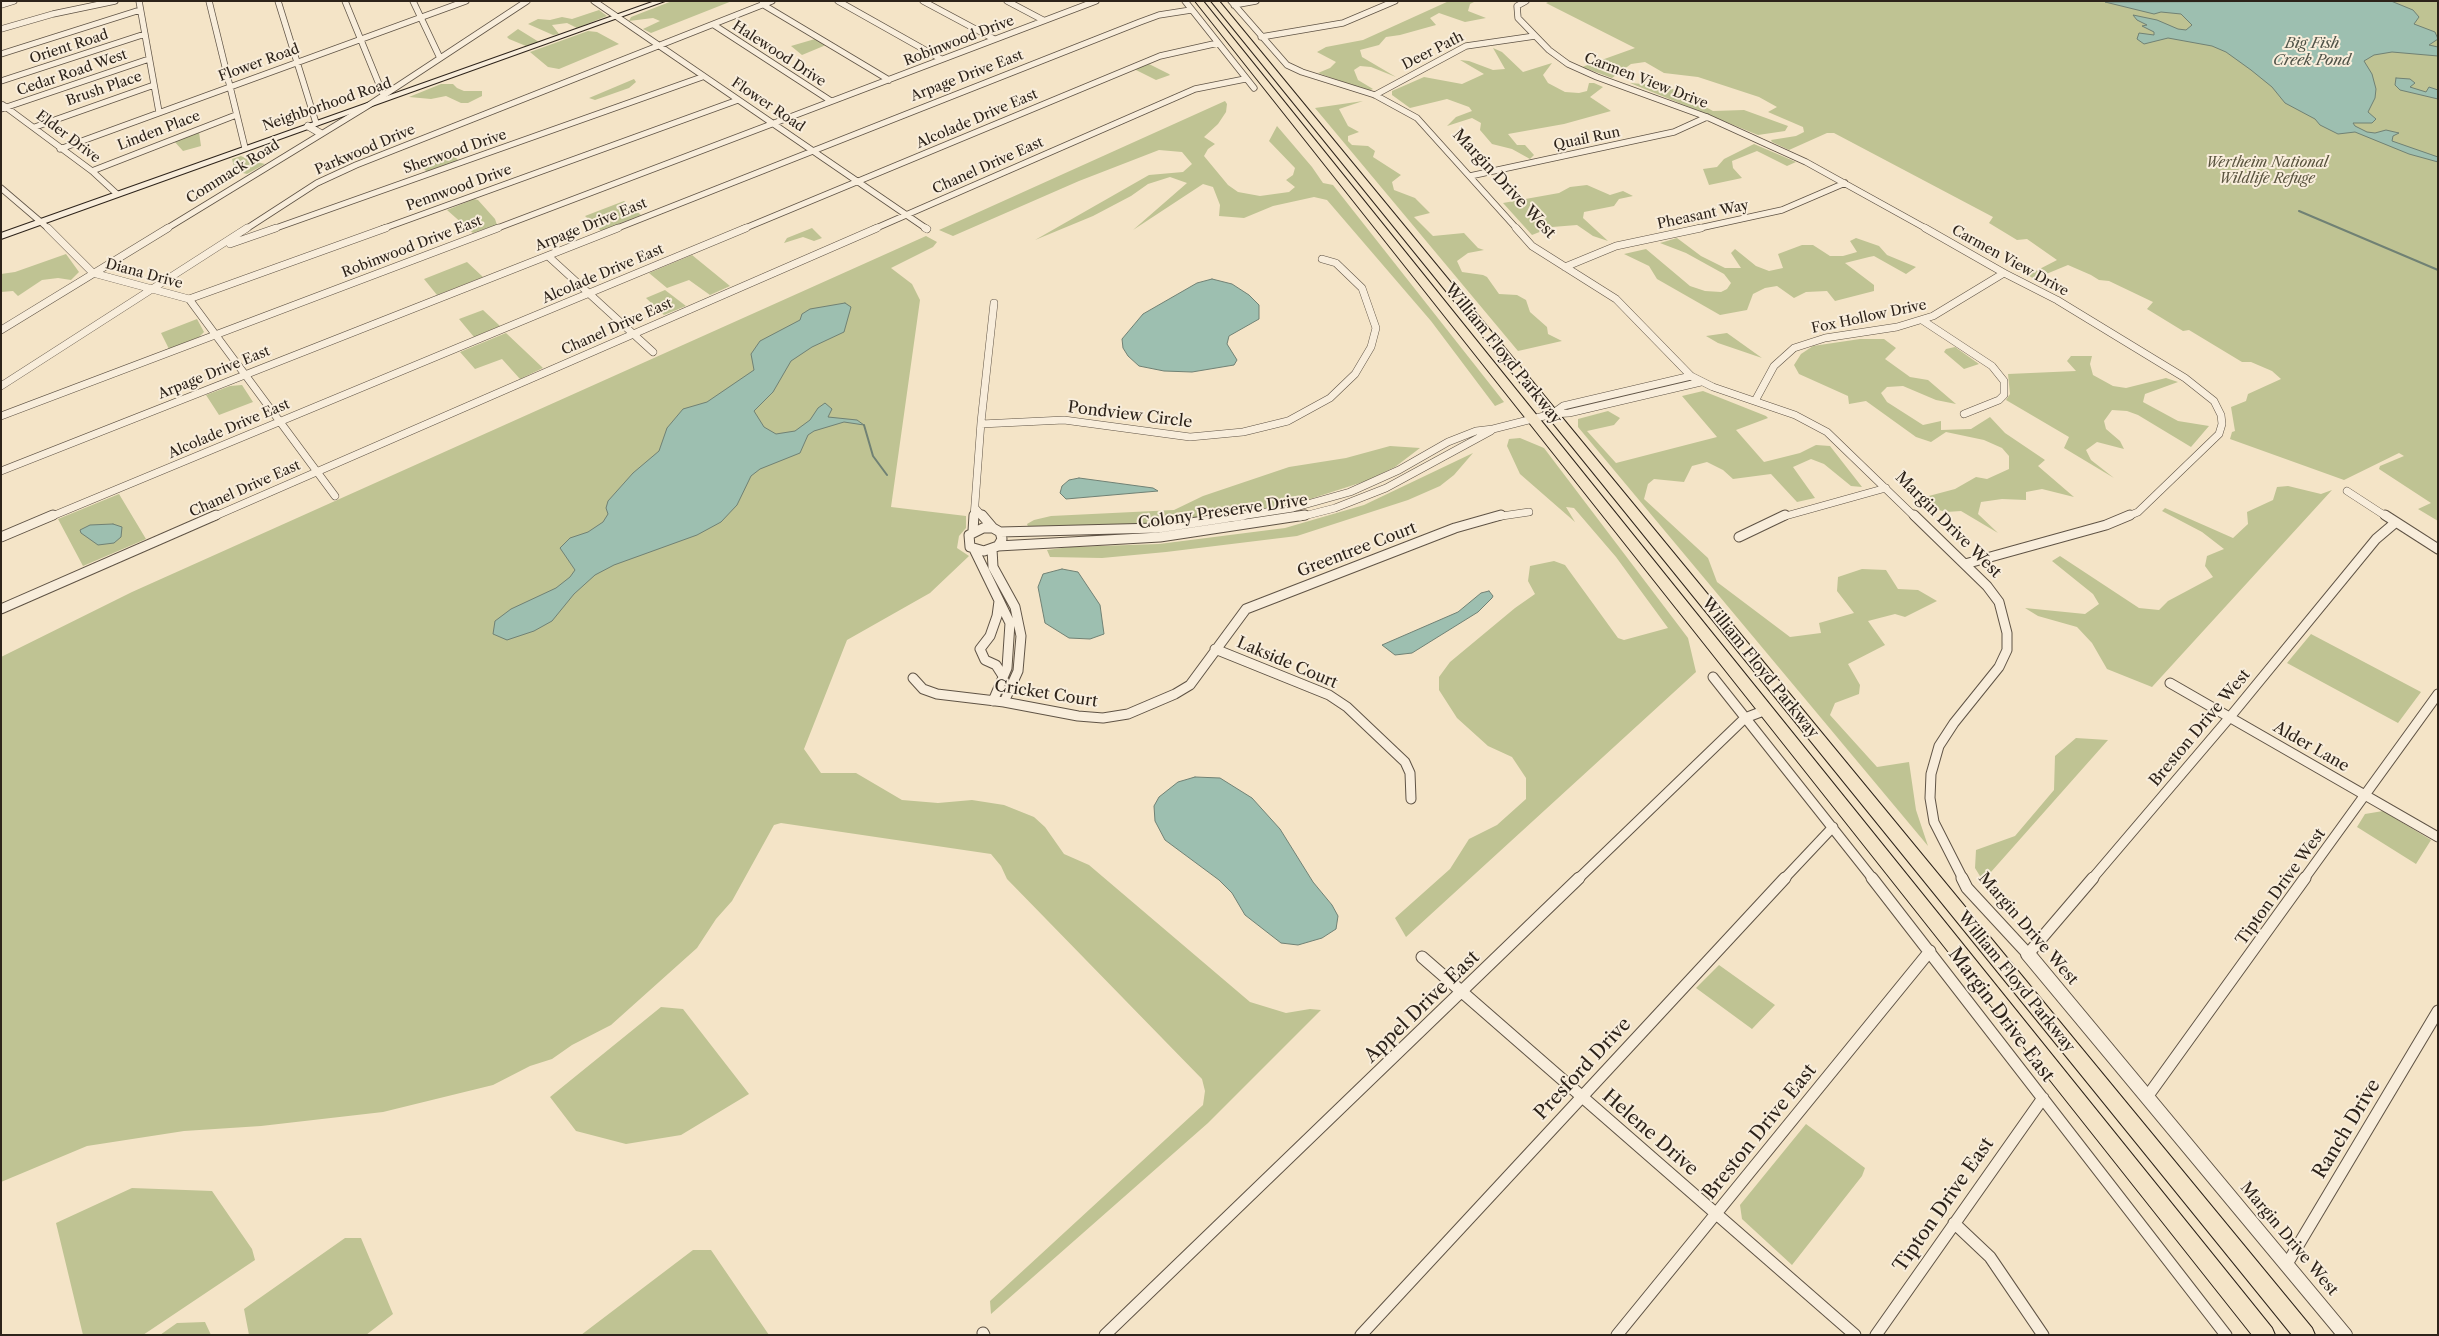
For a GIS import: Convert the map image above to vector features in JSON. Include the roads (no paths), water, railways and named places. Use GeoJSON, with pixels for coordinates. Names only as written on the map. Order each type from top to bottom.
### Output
{"type":"FeatureCollection","features":[{"type":"Feature","properties":{"kind":"highway","name":"William Floyd Parkway"},"geometry":{"type":"LineString","coordinates":[[1199,1],[2265,1335]]}},
{"type":"Feature","properties":{"kind":"highway","name":"William Floyd Parkway"},"geometry":{"type":"LineString","coordinates":[[1215,1],[2305,1335]]}},
{"type":"Feature","properties":{"kind":"main road","name":"Neighborhood Road"},"geometry":{"type":"LineString","coordinates":[[1,236],[662,1]]}},
{"type":"Feature","properties":{"kind":"street"},"geometry":{"type":"LineString","coordinates":[[1,5],[13,1]]}},
{"type":"Feature","properties":{"kind":"street"},"geometry":{"type":"LineString","coordinates":[[72,1],[73,9]]}},
{"type":"Feature","properties":{"kind":"street"},"geometry":{"type":"LineString","coordinates":[[3,27],[73,9],[115,1]]}},
{"type":"Feature","properties":{"kind":"street"},"geometry":{"type":"LineString","coordinates":[[139,1],[159,112]]}},
{"type":"Feature","properties":{"kind":"street"},"geometry":{"type":"LineString","coordinates":[[209,1],[236,115],[246,148]]}},
{"type":"Feature","properties":{"kind":"street"},"geometry":{"type":"LineString","coordinates":[[278,1],[297,62],[312,124],[320,133]]}},
{"type":"Feature","properties":{"kind":"street"},"geometry":{"type":"LineString","coordinates":[[344,1],[383,94]]}},
{"type":"Feature","properties":{"kind":"street"},"geometry":{"type":"LineString","coordinates":[[413,1],[440,58]]}},
{"type":"Feature","properties":{"kind":"street","name":"Flower Road"},"geometry":{"type":"LineString","coordinates":[[60,149],[466,1]]}},
{"type":"Feature","properties":{"kind":"street","name":"Commack Road"},"geometry":{"type":"LineString","coordinates":[[1,330],[369,104],[528,1]]}},
{"type":"Feature","properties":{"kind":"street","name":"Parkwood Drive"},"geometry":{"type":"LineString","coordinates":[[1,386],[317,183],[340,172],[772,1]]}},
{"type":"Feature","properties":{"kind":"street"},"geometry":{"type":"LineString","coordinates":[[838,1],[941,60]]}},
{"type":"Feature","properties":{"kind":"street"},"geometry":{"type":"LineString","coordinates":[[923,1],[994,40]]}},
{"type":"Feature","properties":{"kind":"street"},"geometry":{"type":"LineString","coordinates":[[1007,1],[1043,20]]}},
{"type":"Feature","properties":{"kind":"street","name":"Robinwood Drive"},"geometry":{"type":"LineString","coordinates":[[831,101],[994,40],[1087,2],[1096,1]]}},
{"type":"Feature","properties":{"kind":"street"},"geometry":{"type":"LineString","coordinates":[[1185,1],[1254,88]]}},
{"type":"Feature","properties":{"kind":"street"},"geometry":{"type":"LineString","coordinates":[[1232,3],[1256,1]]}},
{"type":"Feature","properties":{"kind":"street"},"geometry":{"type":"LineString","coordinates":[[1261,37],[1343,23],[1395,1]]}},
{"type":"Feature","properties":{"kind":"street","name":"Carmen View Drive"},"geometry":{"type":"LineString","coordinates":[[1526,1],[1518,6],[1516,11],[1518,18],[1558,57],[1580,70],[1707,117],[1772,146],[1845,183],[2004,273],[2057,300],[2198,387],[2214,401],[2221,415],[2222,424],[2218,434],[2138,512],[2106,525],[1965,564]]}},
{"type":"Feature","properties":{"kind":"street","name":"Flower Road"},"geometry":{"type":"LineString","coordinates":[[598,2],[617,18],[661,46],[702,77],[927,229]]}},
{"type":"Feature","properties":{"kind":"street","name":"Margin Drive West"},"geometry":{"type":"LineString","coordinates":[[1232,3],[1279,58],[1294,69],[1375,95],[1417,118],[1532,246],[1616,299],[1691,376],[1701,382],[1795,415],[1827,432],[1987,586],[1999,602],[2007,633],[2007,650],[1995,671],[1954,723],[1939,746],[1931,774],[1930,798],[1934,822],[1967,888],[2028,954],[2345,1335]]}},
{"type":"Feature","properties":{"kind":"street"},"geometry":{"type":"LineString","coordinates":[[762,4],[888,80]]}},
{"type":"Feature","properties":{"kind":"street"},"geometry":{"type":"LineString","coordinates":[[1,54],[140,10]]}},
{"type":"Feature","properties":{"kind":"street","name":"Arpage Drive East"},"geometry":{"type":"LineString","coordinates":[[1,471],[1140,22],[1159,15],[1191,10]]}},
{"type":"Feature","properties":{"kind":"street","name":"Halewood Drive"},"geometry":{"type":"LineString","coordinates":[[714,25],[831,101]]}},
{"type":"Feature","properties":{"kind":"street","name":"Orient Road"},"geometry":{"type":"LineString","coordinates":[[1,81],[145,34]]}},
{"type":"Feature","properties":{"kind":"street","name":"Deer Path"},"geometry":{"type":"LineString","coordinates":[[1375,95],[1466,46],[1535,36]]}},
{"type":"Feature","properties":{"kind":"street","name":"Alcolade Drive East"},"geometry":{"type":"LineString","coordinates":[[1,537],[1160,56],[1218,43]]}},
{"type":"Feature","properties":{"kind":"street","name":"Cedar Road West"},"geometry":{"type":"LineString","coordinates":[[3,106],[149,59]]}},
{"type":"Feature","properties":{"kind":"street","name":"Sherwood Drive"},"geometry":{"type":"LineString","coordinates":[[215,250],[702,77]]}},
{"type":"Feature","properties":{"kind":"street","name":"Chanel Drive East"},"geometry":{"type":"LineString","coordinates":[[1,609],[1195,89],[1245,79]]}},
{"type":"Feature","properties":{"kind":"street","name":"Brush Place"},"geometry":{"type":"LineString","coordinates":[[35,127],[154,85]]}},
{"type":"Feature","properties":{"kind":"street","name":"Pennwood Drive"},"geometry":{"type":"LineString","coordinates":[[189,299],[738,100]]}},
{"type":"Feature","properties":{"kind":"street","name":"Robinwood Drive East"},"geometry":{"type":"LineString","coordinates":[[1,416],[831,101]]}},
{"type":"Feature","properties":{"kind":"street","name":"Elder Drive"},"geometry":{"type":"LineString","coordinates":[[3,106],[35,127],[60,149],[92,171],[117,194]]}},
{"type":"Feature","properties":{"kind":"street","name":"Linden Place"},"geometry":{"type":"LineString","coordinates":[[92,171],[236,115]]}},
{"type":"Feature","properties":{"kind":"street","name":"Quail Run"},"geometry":{"type":"LineString","coordinates":[[1470,176],[1674,132],[1707,117]]}},
{"type":"Feature","properties":{"kind":"street","name":"Pheasant Way"},"geometry":{"type":"LineString","coordinates":[[1565,267],[1616,246],[1782,210],[1845,183]]}},
{"type":"Feature","properties":{"kind":"street","name":"Diana Drive"},"geometry":{"type":"LineString","coordinates":[[1,188],[41,222],[93,273],[189,299],[335,496]]}},
{"type":"Feature","properties":{"kind":"street"},"geometry":{"type":"LineString","coordinates":[[548,256],[653,352]]}},
{"type":"Feature","properties":{"kind":"street","name":"Pondview Circle"},"geometry":{"type":"LineString","coordinates":[[981,424],[1064,420],[1190,437],[1243,432],[1288,421],[1330,398],[1355,374],[1371,347],[1376,328],[1369,303],[1362,288],[1336,263],[1322,259]]}},
{"type":"Feature","properties":{"kind":"street","name":"Fox Hollow Drive"},"geometry":{"type":"LineString","coordinates":[[1755,401],[1774,366],[1794,348],[1825,338],[1880,330],[1922,320],[1956,304],[2004,273]]}},
{"type":"Feature","properties":{"kind":"street"},"geometry":{"type":"LineString","coordinates":[[994,303],[974,494],[976,509],[973,531],[967,540],[968,545],[974,549],[982,551],[995,548]]}},
{"type":"Feature","properties":{"kind":"street"},"geometry":{"type":"LineString","coordinates":[[1922,320],[1992,366],[2004,381],[2004,395],[1998,400],[1964,414]]}},
{"type":"Feature","properties":{"kind":"street"},"geometry":{"type":"LineString","coordinates":[[1552,414],[1563,406],[1691,376]]}},
{"type":"Feature","properties":{"kind":"street"},"geometry":{"type":"LineString","coordinates":[[1552,414],[1569,413],[1701,382]]}},
{"type":"Feature","properties":{"kind":"street","name":"Colony Preserve Drive"},"geometry":{"type":"LineString","coordinates":[[997,530],[1026,533],[1158,528],[1293,508],[1350,492],[1399,470],[1448,442],[1476,431],[1493,429],[1552,414]]}},
{"type":"Feature","properties":{"kind":"street","name":"Colony Preserve Drive"},"geometry":{"type":"LineString","coordinates":[[995,548],[1160,537],[1299,517],[1335,508],[1386,488],[1493,429]]}},
{"type":"Feature","properties":{"kind":"street"},"geometry":{"type":"LineString","coordinates":[[1739,537],[1786,515],[1886,488]]}},
{"type":"Feature","properties":{"kind":"street"},"geometry":{"type":"LineString","coordinates":[[2347,490],[2438,550]]}},
{"type":"Feature","properties":{"kind":"street"},"geometry":{"type":"LineString","coordinates":[[976,509],[997,530],[1002,539],[995,548],[993,567],[1011,597],[1022,636],[1018,671],[1004,702]]}},
{"type":"Feature","properties":{"kind":"street","name":"Greentree Court"},"geometry":{"type":"LineString","coordinates":[[1215,649],[1246,609],[1265,600],[1455,528],[1497,516],[1529,512]]}},
{"type":"Feature","properties":{"kind":"street","name":"Breston Drive West"},"geometry":{"type":"LineString","coordinates":[[2028,954],[2230,717],[2300,629],[2376,539],[2396,522]]}},
{"type":"Feature","properties":{"kind":"street"},"geometry":{"type":"LineString","coordinates":[[973,531],[982,528],[997,530]]}},
{"type":"Feature","properties":{"kind":"street"},"geometry":{"type":"LineString","coordinates":[[974,549],[1010,623],[1008,661],[994,701]]}},
{"type":"Feature","properties":{"kind":"street"},"geometry":{"type":"LineString","coordinates":[[999,601],[997,616],[990,636],[980,649],[984,660],[996,666],[1003,676]]}},
{"type":"Feature","properties":{"kind":"street","name":"Cricket Court"},"geometry":{"type":"LineString","coordinates":[[912,678],[923,689],[937,694],[1004,702],[1078,716],[1103,718],[1128,714],[1175,694],[1190,685],[1215,649]]}},
{"type":"Feature","properties":{"kind":"street","name":"Lakside Court"},"geometry":{"type":"LineString","coordinates":[[1215,649],[1328,695],[1347,707],[1405,762],[1410,773],[1411,799]]}},
{"type":"Feature","properties":{"kind":"street"},"geometry":{"type":"LineString","coordinates":[[996,666],[1008,661],[1019,661]]}},
{"type":"Feature","properties":{"kind":"street"},"geometry":{"type":"LineString","coordinates":[[1713,676],[1745,718]]}},
{"type":"Feature","properties":{"kind":"street","name":"Alder Lane"},"geometry":{"type":"LineString","coordinates":[[2170,683],[2438,837]]}},
{"type":"Feature","properties":{"kind":"street","name":"Tipton Drive West"},"geometry":{"type":"LineString","coordinates":[[2147,1097],[2438,694]]}},
{"type":"Feature","properties":{"kind":"street","name":"Appel Drive East"},"geometry":{"type":"LineString","coordinates":[[1105,1335],[1745,718],[1766,710]]}},
{"type":"Feature","properties":{"kind":"street","name":"Margin Drive East"},"geometry":{"type":"LineString","coordinates":[[1745,718],[1930,951],[2226,1335]]}},
{"type":"Feature","properties":{"kind":"street","name":"Presford Drive"},"geometry":{"type":"LineString","coordinates":[[1361,1335],[1581,1096],[1833,828]]}},
{"type":"Feature","properties":{"kind":"street","name":"Breston Drive East"},"geometry":{"type":"LineString","coordinates":[[1617,1335],[1930,951]]}},
{"type":"Feature","properties":{"kind":"street","name":"Helene Drive"},"geometry":{"type":"LineString","coordinates":[[1422,957],[1855,1335]]}},
{"type":"Feature","properties":{"kind":"street","name":"Ranch Drive"},"geometry":{"type":"LineString","coordinates":[[2287,1264],[2438,1011]]}},
{"type":"Feature","properties":{"kind":"street","name":"Tipton Drive East"},"geometry":{"type":"LineString","coordinates":[[1876,1335],[2043,1098]]}},
{"type":"Feature","properties":{"kind":"street"},"geometry":{"type":"LineString","coordinates":[[1954,1223],[1990,1257],[2044,1335]]}},
{"type":"Feature","properties":{"kind":"water","name":"Big Fish Creek Pond"},"geometry":{"type":"Polygon","coordinates":[[[2391,1],[2413,10],[2419,17],[2414,24],[2435,32],[2438,39],[2429,45],[2438,47],[2438,56],[2392,52],[2374,55],[2364,61],[2372,74],[2376,89],[2375,98],[2368,112],[2376,119],[2372,123],[2353,123],[2367,132],[2375,133],[2386,130],[2399,133],[2393,136],[2392,141],[2438,157],[2438,162],[2409,154],[2355,132],[2338,134],[2320,125],[2315,119],[2285,103],[2272,87],[2251,70],[2226,52],[2212,46],[2168,38],[2144,44],[2137,39],[2139,33],[2154,35],[2154,32],[2142,26],[2147,25],[2137,20],[2133,15],[2157,20],[2178,29],[2186,30],[2192,25],[2181,14],[2161,12],[2154,14],[2105,2],[2391,1]]]}},
{"type":"Feature","properties":{"kind":"water"},"geometry":{"type":"Polygon","coordinates":[[[2396,78],[2410,79],[2415,83],[2410,87],[2426,92],[2429,87],[2438,90],[2438,99],[2400,90],[2395,85],[2396,78]]]}},
{"type":"Feature","properties":{"kind":"water"},"geometry":{"type":"Polygon","coordinates":[[[1212,279],[1232,284],[1249,295],[1259,305],[1259,319],[1229,336],[1227,344],[1237,360],[1234,365],[1192,372],[1164,371],[1139,366],[1128,356],[1123,348],[1122,339],[1143,314],[1197,283],[1212,279]]]}},
{"type":"Feature","properties":{"kind":"water"},"geometry":{"type":"Polygon","coordinates":[[[845,303],[851,307],[844,332],[812,347],[791,361],[773,392],[754,411],[764,427],[776,434],[795,431],[810,420],[818,408],[825,403],[832,409],[828,417],[857,420],[864,425],[844,422],[814,431],[808,435],[800,453],[760,469],[751,476],[737,505],[721,522],[697,535],[614,565],[595,575],[574,594],[552,621],[534,631],[507,640],[493,634],[495,621],[511,609],[556,588],[570,577],[575,570],[560,548],[570,538],[588,532],[603,522],[608,514],[606,508],[608,501],[633,473],[659,451],[667,428],[683,409],[707,402],[754,370],[751,354],[760,341],[800,320],[802,314],[810,309],[845,303]]]}},
{"type":"Feature","properties":{"kind":"water"},"geometry":{"type":"Polygon","coordinates":[[[1079,478],[1153,488],[1158,491],[1066,499],[1060,493],[1062,486],[1069,480],[1079,478]]]}},
{"type":"Feature","properties":{"kind":"water"},"geometry":{"type":"Polygon","coordinates":[[[113,524],[122,527],[121,537],[114,543],[98,545],[81,533],[80,530],[90,525],[113,524]]]}},
{"type":"Feature","properties":{"kind":"water"},"geometry":{"type":"Polygon","coordinates":[[[1062,569],[1078,572],[1100,605],[1104,634],[1090,639],[1069,638],[1045,623],[1038,587],[1043,574],[1062,569]]]}},
{"type":"Feature","properties":{"kind":"water"},"geometry":{"type":"Polygon","coordinates":[[[1489,591],[1493,596],[1492,598],[1478,612],[1412,653],[1395,655],[1382,645],[1458,612],[1481,593],[1489,591]]]}},
{"type":"Feature","properties":{"kind":"water"},"geometry":{"type":"Polygon","coordinates":[[[1195,777],[1220,778],[1252,798],[1280,829],[1313,882],[1332,905],[1338,916],[1336,929],[1322,938],[1298,945],[1281,943],[1245,915],[1232,893],[1219,880],[1165,840],[1155,821],[1154,806],[1159,797],[1178,782],[1195,777]]]}},
{"type":"Feature","properties":{"kind":"waterway"},"geometry":{"type":"LineString","coordinates":[[2299,211],[2438,270]]}},
{"type":"Feature","properties":{"kind":"waterway"},"geometry":{"type":"LineString","coordinates":[[864,425],[873,456],[887,475]]}},
{"type":"Feature","properties":{"kind":"park label","name":"Wertheim National Wildlife Refuge"},"geometry":{"type":"Point","coordinates":[2267,172]}}]}
